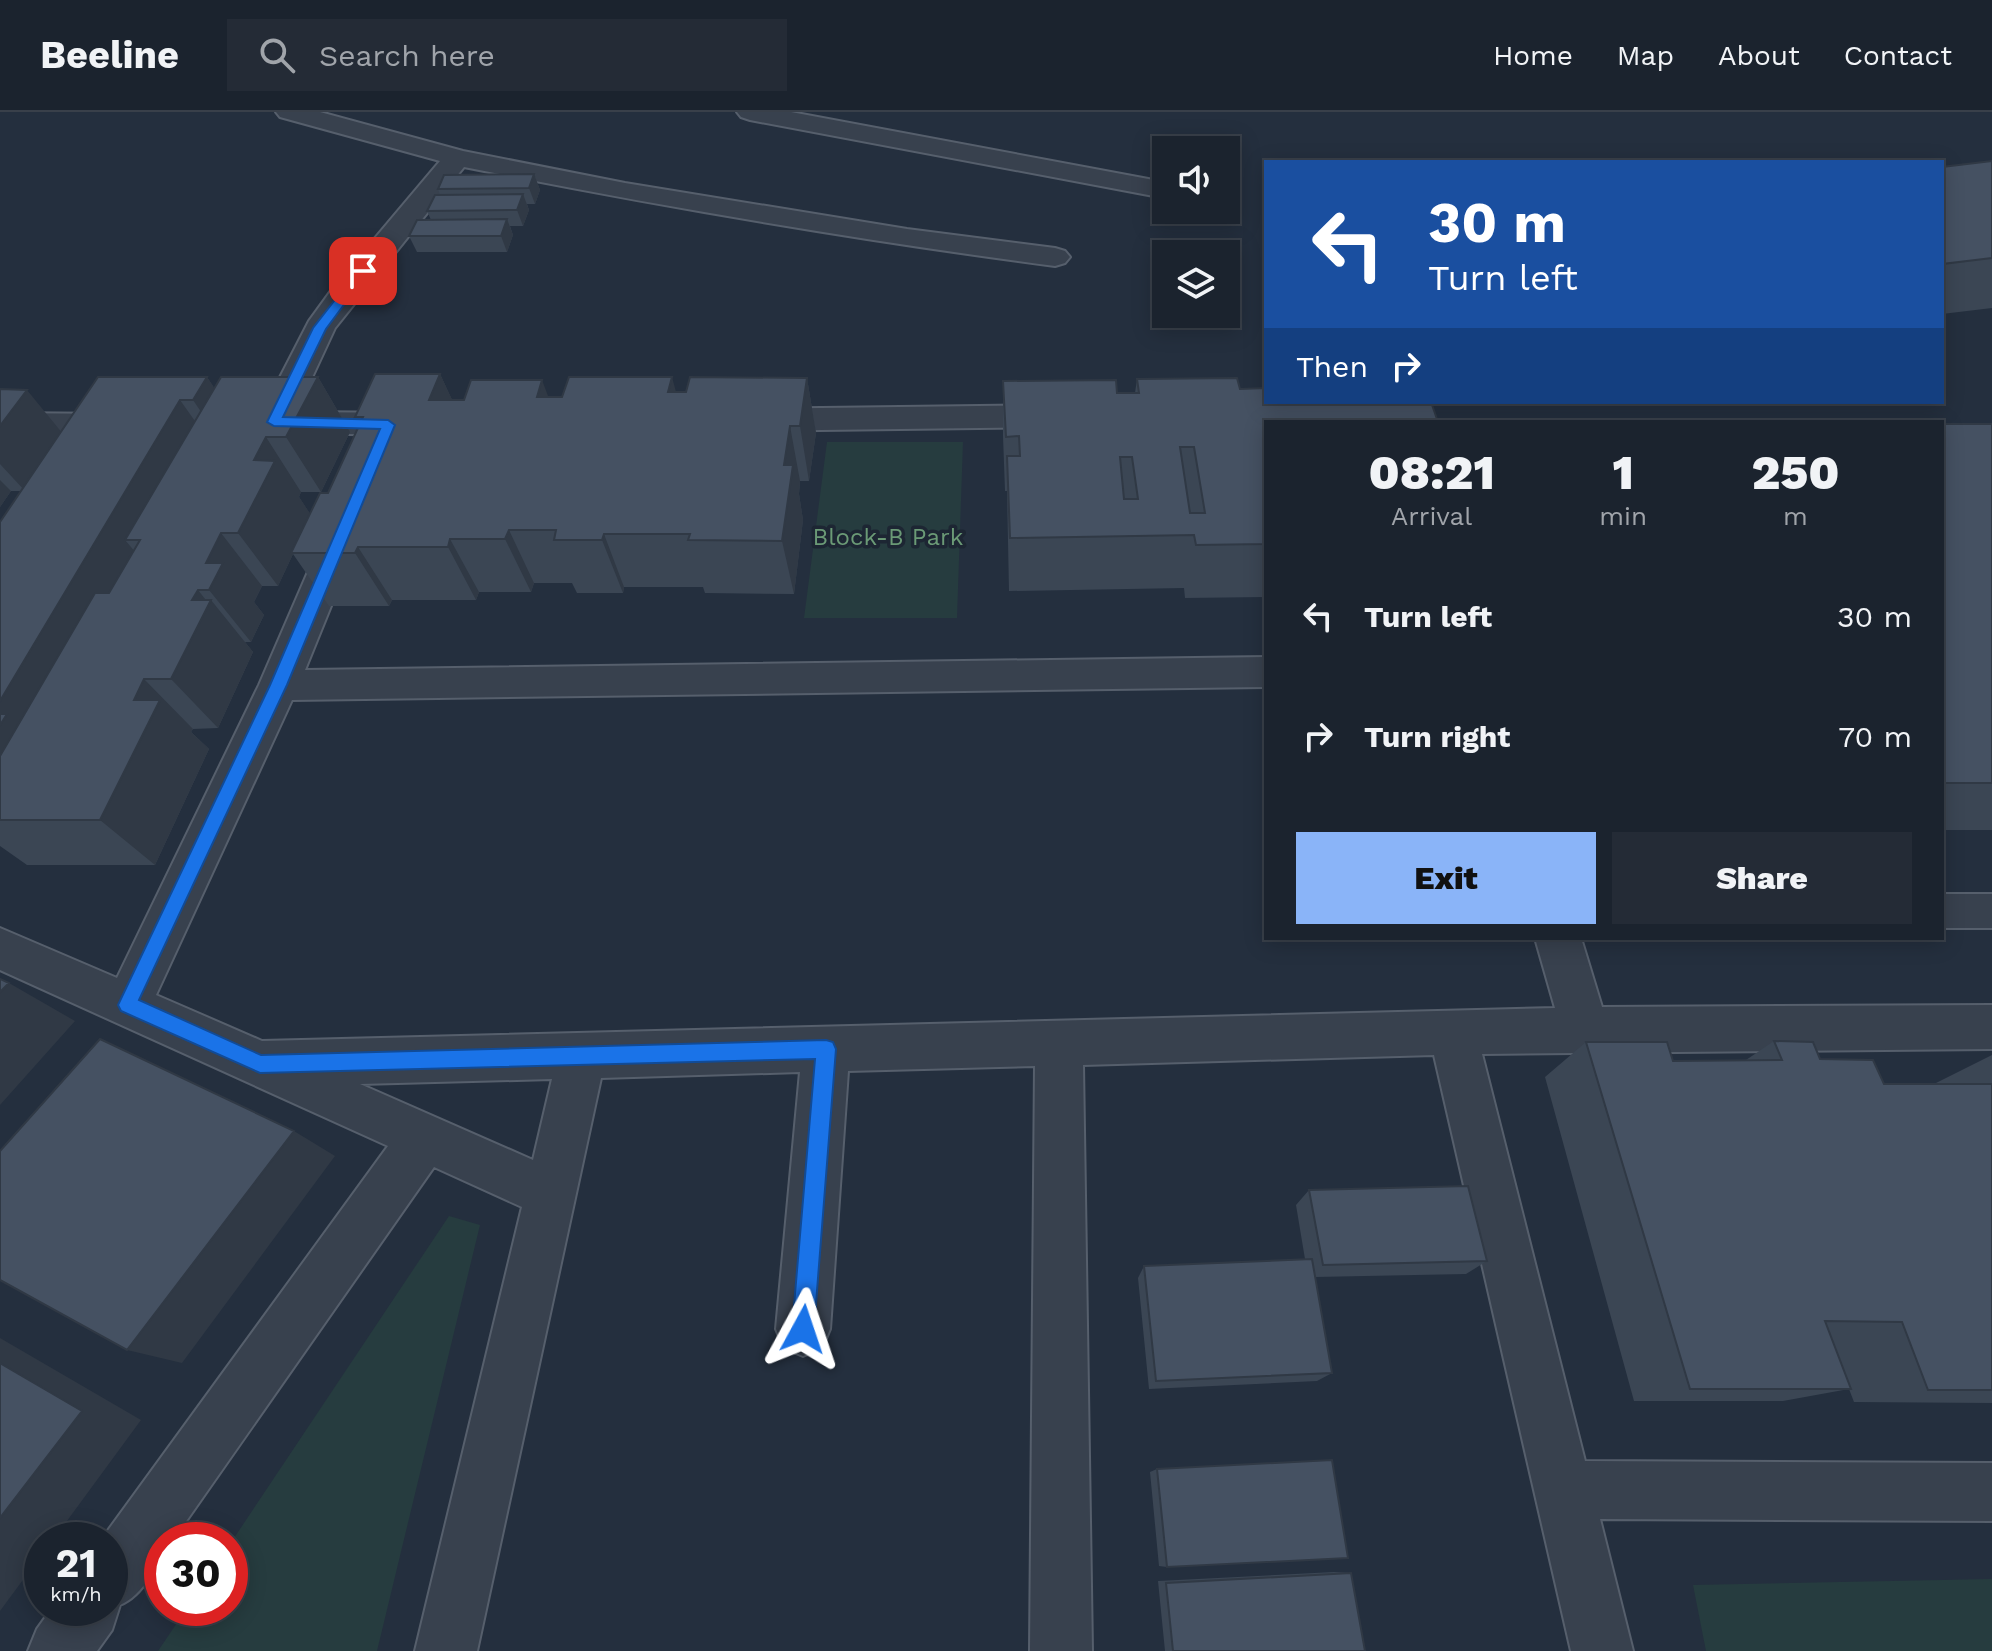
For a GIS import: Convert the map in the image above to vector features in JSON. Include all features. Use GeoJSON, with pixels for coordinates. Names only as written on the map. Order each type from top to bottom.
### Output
{"type":"FeatureCollection","features":[{"type":"Feature","properties":{"kind":"street"},"geometry":{"type":"LineString","coordinates":[[289,112],[426,147],[457,158],[625,191],[907,238],[1055,257]]}},
{"type":"Feature","properties":{"kind":"street"},"geometry":{"type":"LineString","coordinates":[[750,112],[1152,188]]}},
{"type":"Feature","properties":{"kind":"street"},"geometry":{"type":"LineString","coordinates":[[274,422],[320,328],[344,294],[457,158]]}},
{"type":"Feature","properties":{"kind":"street"},"geometry":{"type":"LineString","coordinates":[[719,420],[1087,415]]}},
{"type":"Feature","properties":{"kind":"street"},"geometry":{"type":"LineString","coordinates":[[238,422],[274,422],[382,439],[447,424]]}},
{"type":"Feature","properties":{"kind":"street"},"geometry":{"type":"LineString","coordinates":[[0,424],[153,424]]}},
{"type":"Feature","properties":{"kind":"street"},"geometry":{"type":"LineString","coordinates":[[84,463],[110,425]]}},
{"type":"Feature","properties":{"kind":"street"},"geometry":{"type":"LineString","coordinates":[[128,1005],[279,685],[358,497]]}},
{"type":"Feature","properties":{"kind":"street"},"geometry":{"type":"LineString","coordinates":[[279,685],[1264,672]]}},
{"type":"Feature","properties":{"kind":"street"},"geometry":{"type":"LineString","coordinates":[[1559,940],[1585,1029]]}},
{"type":"Feature","properties":{"kind":"street"},"geometry":{"type":"LineString","coordinates":[[0,948],[549,1193]]}},
{"type":"Feature","properties":{"kind":"street"},"geometry":{"type":"LineString","coordinates":[[260,1064],[1585,1029],[1992,1027]]}},
{"type":"Feature","properties":{"kind":"street"},"geometry":{"type":"LineString","coordinates":[[1453,1032],[1602,1651]]}},
{"type":"Feature","properties":{"kind":"street"},"geometry":{"type":"LineString","coordinates":[[1059,1043],[1061,1651]]}},
{"type":"Feature","properties":{"kind":"street"},"geometry":{"type":"LineString","coordinates":[[803,1329],[826,1049]]}},
{"type":"Feature","properties":{"kind":"street"},"geometry":{"type":"LineString","coordinates":[[446,1651],[582,1056]]}},
{"type":"Feature","properties":{"kind":"street"},"geometry":{"type":"LineString","coordinates":[[128,1554],[425,1138]]}},
{"type":"Feature","properties":{"kind":"street"},"geometry":{"type":"LineString","coordinates":[[1563,1490],[1992,1492]]}},
{"type":"Feature","properties":{"kind":"street"},"geometry":{"type":"LineString","coordinates":[[59,1651],[77,1626]]}},
{"type":"Feature","properties":{"kind":"lane"},"geometry":{"type":"LineString","coordinates":[[1944,911],[1992,911]]}},
{"type":"Feature","properties":{"kind":"green space","name":"Block-B Park"},"geometry":{"type":"Polygon","coordinates":[[[827,442],[963,442],[957,618],[804,618],[827,442]]]}},
{"type":"Feature","properties":{"kind":"green space"},"geometry":{"type":"Polygon","coordinates":[[[449,1216],[480,1225],[377,1651],[158,1651],[175,1626],[248,1626],[248,1522],[245,1522],[449,1216]]]}},
{"type":"Feature","properties":{"kind":"green space"},"geometry":{"type":"Polygon","coordinates":[[[1992,1579],[1992,1651],[1706,1651],[1693,1585],[1992,1579]]]}},
{"type":"Feature","properties":{"kind":"building"},"geometry":{"type":"Polygon","coordinates":[[[1992,161],[1992,258],[1944,264],[1944,167],[1992,161]]]}},
{"type":"Feature","properties":{"kind":"building"},"geometry":{"type":"Polygon","coordinates":[[[534,174],[529,188],[438,189],[444,175],[534,174]]]}},
{"type":"Feature","properties":{"kind":"building"},"geometry":{"type":"Polygon","coordinates":[[[523,194],[517,210],[427,211],[435,195],[523,194]]]}},
{"type":"Feature","properties":{"kind":"building"},"geometry":{"type":"Polygon","coordinates":[[[507,219],[501,236],[409,236],[417,220],[507,219]]]}},
{"type":"Feature","properties":{"kind":"building"},"geometry":{"type":"Polygon","coordinates":[[[375,374],[440,374],[429,400],[464,400],[471,380],[542,380],[537,397],[562,397],[569,377],[672,377],[668,392],[686,392],[690,377],[807,378],[800,426],[790,426],[784,465],[793,465],[782,541],[688,540],[690,534],[604,534],[602,540],[554,540],[556,530],[509,530],[505,539],[450,539],[448,547],[358,547],[355,553],[291,553],[320,493],[328,493],[363,417],[355,417],[375,374]]]}},
{"type":"Feature","properties":{"kind":"building"},"geometry":{"type":"Polygon","coordinates":[[[98,377],[207,377],[193,400],[180,400],[0,701],[0,522],[98,377]]]}},
{"type":"Feature","properties":{"kind":"building"},"geometry":{"type":"Polygon","coordinates":[[[221,377],[318,377],[286,437],[266,437],[254,460],[275,461],[238,533],[221,533],[206,563],[223,563],[209,590],[198,590],[192,600],[211,600],[171,679],[144,679],[134,700],[160,700],[100,820],[0,820],[0,756],[95,593],[109,593],[140,540],[125,540],[221,377]]]}},
{"type":"Feature","properties":{"kind":"building"},"geometry":{"type":"Polygon","coordinates":[[[1237,378],[1240,389],[1264,388],[1264,404],[1432,404],[1437,420],[1264,420],[1264,544],[1196,545],[1194,535],[1010,538],[1007,456],[1020,456],[1019,436],[1006,437],[1003,381],[1116,380],[1117,393],[1139,393],[1137,379],[1237,378]],[[1180,447],[1190,513],[1205,513],[1194,447],[1180,447]],[[1120,457],[1124,499],[1138,499],[1132,457],[1120,457]]]}},
{"type":"Feature","properties":{"kind":"building"},"geometry":{"type":"Polygon","coordinates":[[[0,389],[27,390],[0,426],[0,389]]]}},
{"type":"Feature","properties":{"kind":"building"},"geometry":{"type":"Polygon","coordinates":[[[1944,424],[1992,424],[1992,783],[1944,783],[1944,424]]]}},
{"type":"Feature","properties":{"kind":"building"},"geometry":{"type":"Polygon","coordinates":[[[0,979],[9,983],[0,992],[0,979]]]}},
{"type":"Feature","properties":{"kind":"building"},"geometry":{"type":"Polygon","coordinates":[[[100,1039],[294,1131],[127,1350],[0,1280],[0,1151],[100,1039]]]}},
{"type":"Feature","properties":{"kind":"building"},"geometry":{"type":"Polygon","coordinates":[[[1774,1041],[1813,1042],[1820,1059],[1873,1060],[1884,1084],[1992,1084],[1992,1390],[1928,1390],[1902,1322],[1825,1321],[1851,1389],[1690,1389],[1586,1042],[1667,1042],[1673,1061],[1782,1060],[1774,1041]]]}},
{"type":"Feature","properties":{"kind":"building"},"geometry":{"type":"Polygon","coordinates":[[[1468,1186],[1487,1261],[1323,1265],[1309,1190],[1468,1186]]]}},
{"type":"Feature","properties":{"kind":"building"},"geometry":{"type":"Polygon","coordinates":[[[1312,1259],[1332,1373],[1156,1381],[1144,1266],[1312,1259]]]}},
{"type":"Feature","properties":{"kind":"building"},"geometry":{"type":"Polygon","coordinates":[[[0,1363],[82,1411],[0,1518],[0,1363]]]}},
{"type":"Feature","properties":{"kind":"building"},"geometry":{"type":"Polygon","coordinates":[[[1332,1460],[1348,1558],[1167,1567],[1157,1469],[1332,1460]]]}},
{"type":"Feature","properties":{"kind":"building"},"geometry":{"type":"Polygon","coordinates":[[[1351,1573],[1365,1651],[1173,1651],[1166,1583],[1351,1573]]]}},
{"type":"Feature","properties":{"kind":"route"},"geometry":{"type":"LineString","coordinates":[[363,271],[320,328],[274,422],[388,425],[279,685],[128,1005],[260,1064],[826,1049],[803,1329]]}}]}
